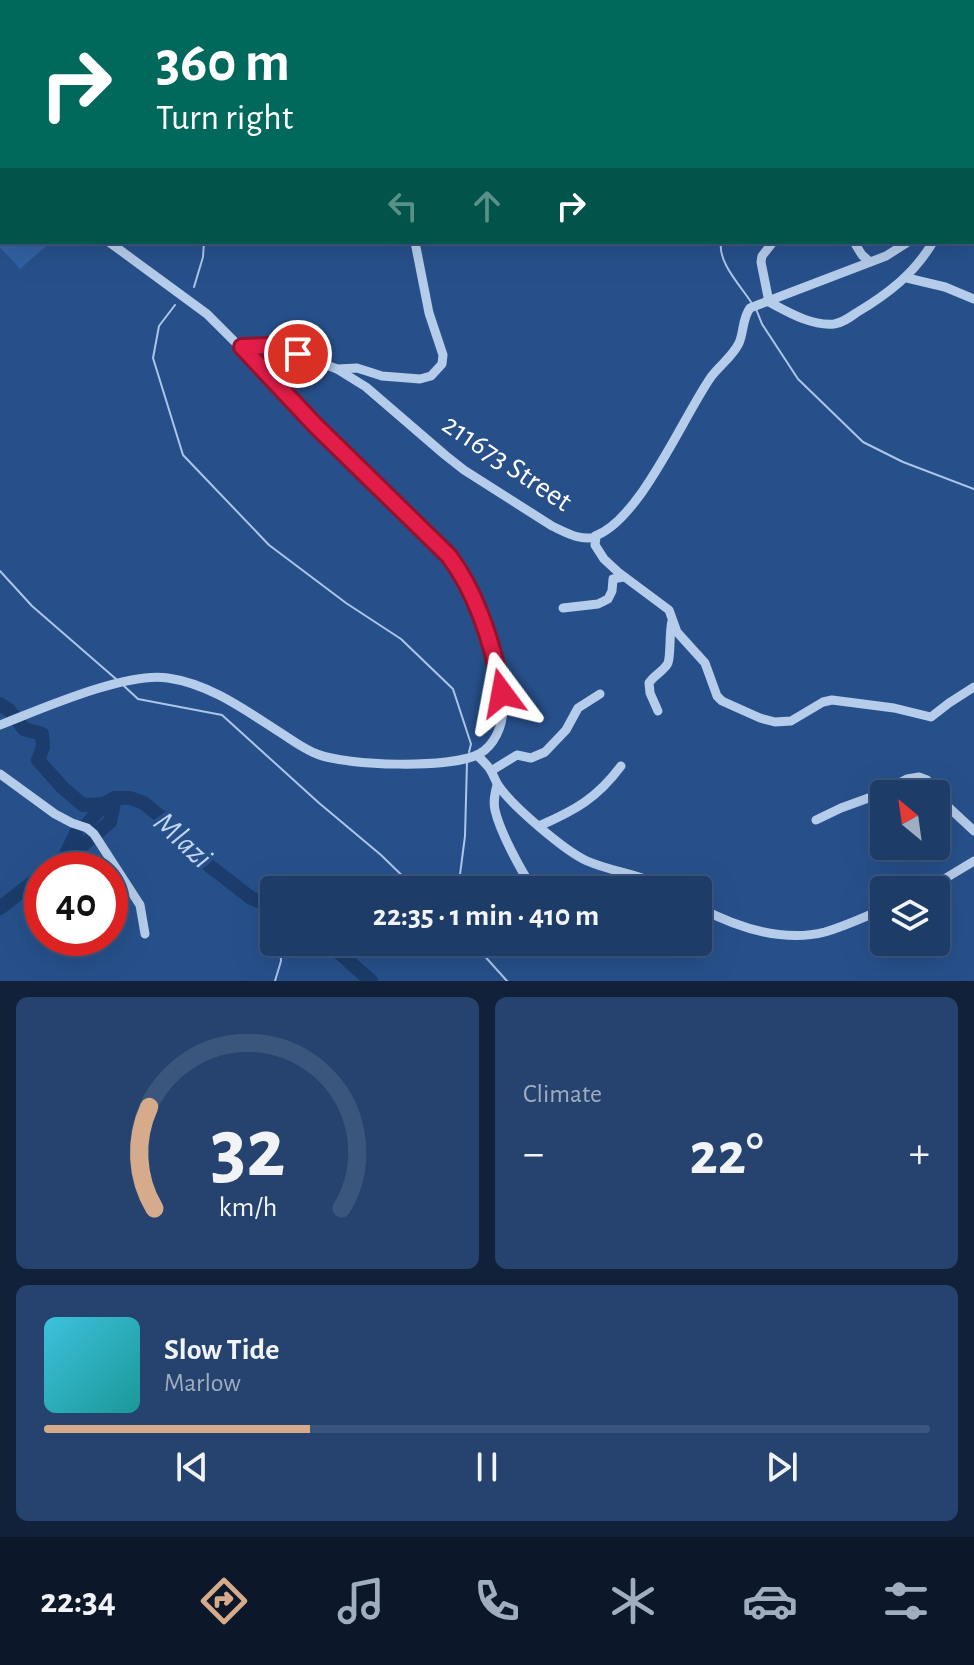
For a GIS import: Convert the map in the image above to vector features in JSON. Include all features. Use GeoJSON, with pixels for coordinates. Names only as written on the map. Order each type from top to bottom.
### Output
{"type":"FeatureCollection","features":[{"type":"Feature","properties":{"kind":"street"},"geometry":{"type":"LineString","coordinates":[[0,725],[94,690],[144,676],[167,677],[202,686],[307,749],[337,759],[378,764],[440,763],[467,759],[487,749],[501,724],[502,693],[484,623],[461,573],[449,556],[207,314],[112,244]]}},
{"type":"Feature","properties":{"kind":"street"},"geometry":{"type":"LineString","coordinates":[[242,347],[268,346],[335,368],[357,368],[382,376],[420,379],[431,376],[442,364],[443,355],[429,313],[415,244]]}},
{"type":"Feature","properties":{"kind":"street"},"geometry":{"type":"LineString","coordinates":[[769,302],[761,262],[771,244]]}},
{"type":"Feature","properties":{"kind":"street"},"geometry":{"type":"LineString","coordinates":[[855,244],[870,262]]}},
{"type":"Feature","properties":{"kind":"street"},"geometry":{"type":"LineString","coordinates":[[596,537],[614,526],[647,483],[712,375],[740,342],[750,308],[886,256],[905,244]]}},
{"type":"Feature","properties":{"kind":"street"},"geometry":{"type":"LineString","coordinates":[[769,302],[809,321],[837,324],[880,299],[907,278],[932,244]]}},
{"type":"Feature","properties":{"kind":"street"},"geometry":{"type":"LineString","coordinates":[[907,278],[945,287],[974,299]]}},
{"type":"Feature","properties":{"kind":"street","name":"211673 Street"},"geometry":{"type":"LineString","coordinates":[[335,368],[366,387],[464,470],[552,526],[583,539],[596,537],[595,545],[604,559],[623,577],[669,610],[677,632],[705,663],[717,696],[728,705],[760,718],[783,722],[791,721],[823,702],[837,700],[931,717],[974,687]]}},
{"type":"Feature","properties":{"kind":"street"},"geometry":{"type":"LineString","coordinates":[[563,608],[605,601],[610,596],[613,579],[623,577]]}},
{"type":"Feature","properties":{"kind":"street"},"geometry":{"type":"LineString","coordinates":[[658,711],[649,683],[668,663],[672,621]]}},
{"type":"Feature","properties":{"kind":"street"},"geometry":{"type":"LineString","coordinates":[[491,771],[517,755],[531,758],[545,752],[566,730],[578,708],[600,694]]}},
{"type":"Feature","properties":{"kind":"street"},"geometry":{"type":"LineString","coordinates":[[477,755],[519,810],[584,860],[638,876]]}},
{"type":"Feature","properties":{"kind":"street"},"geometry":{"type":"LineString","coordinates":[[539,826],[582,805],[605,787],[621,766]]}},
{"type":"Feature","properties":{"kind":"street"},"geometry":{"type":"LineString","coordinates":[[0,774],[55,814],[94,834],[140,905],[145,934]]}},
{"type":"Feature","properties":{"kind":"street"},"geometry":{"type":"LineString","coordinates":[[816,820],[907,779],[923,777],[943,802],[974,831]]}},
{"type":"Feature","properties":{"kind":"street"},"geometry":{"type":"LineString","coordinates":[[497,785],[495,811],[526,876]]}},
{"type":"Feature","properties":{"kind":"street"},"geometry":{"type":"LineString","coordinates":[[949,876],[974,861]]}},
{"type":"Feature","properties":{"kind":"street"},"geometry":{"type":"LineString","coordinates":[[712,915],[749,928],[797,935],[835,929],[870,915]]}},
{"type":"Feature","properties":{"kind":"shaded area"},"geometry":{"type":"Polygon","coordinates":[[[0,244],[49,244],[20,269],[0,244]]]}},
{"type":"Feature","properties":{"kind":"waterway"},"geometry":{"type":"LineString","coordinates":[[194,287],[204,244]]}},
{"type":"Feature","properties":{"kind":"waterway"},"geometry":{"type":"LineString","coordinates":[[721,244],[726,266],[751,302]]}},
{"type":"Feature","properties":{"kind":"waterway"},"geometry":{"type":"LineString","coordinates":[[175,305],[159,326],[153,358],[183,455],[269,545],[346,603],[401,639],[453,689],[471,744],[469,752]]}},
{"type":"Feature","properties":{"kind":"waterway"},"geometry":{"type":"LineString","coordinates":[[756,309],[762,324],[798,379],[863,442],[903,462],[974,489]]}},
{"type":"Feature","properties":{"kind":"waterway"},"geometry":{"type":"LineString","coordinates":[[0,571],[32,606],[116,679]]}},
{"type":"Feature","properties":{"kind":"waterway"},"geometry":{"type":"LineString","coordinates":[[124,686],[138,699],[222,715],[403,876]]}},
{"type":"Feature","properties":{"kind":"waterway","name":"Mlazi"},"geometry":{"type":"LineString","coordinates":[[0,704],[24,729],[42,734],[43,747],[38,760],[83,805],[104,804],[115,798],[130,798],[144,803],[193,853],[251,898],[260,901]]}},
{"type":"Feature","properties":{"kind":"waterway"},"geometry":{"type":"LineString","coordinates":[[460,876],[465,836],[467,762]]}},
{"type":"Feature","properties":{"kind":"waterway"},"geometry":{"type":"LineString","coordinates":[[97,833],[110,822],[115,798]]}},
{"type":"Feature","properties":{"kind":"waterway"},"geometry":{"type":"LineString","coordinates":[[87,824],[104,804]]}},
{"type":"Feature","properties":{"kind":"waterway"},"geometry":{"type":"LineString","coordinates":[[67,852],[76,833]]}},
{"type":"Feature","properties":{"kind":"waterway"},"geometry":{"type":"LineString","coordinates":[[73,852],[92,838]]}},
{"type":"Feature","properties":{"kind":"waterway"},"geometry":{"type":"LineString","coordinates":[[0,908],[24,889]]}},
{"type":"Feature","properties":{"kind":"waterway"},"geometry":{"type":"LineString","coordinates":[[275,981],[281,956]]}},
{"type":"Feature","properties":{"kind":"waterway","name":"Mlazi"},"geometry":{"type":"LineString","coordinates":[[343,956],[371,981]]}},
{"type":"Feature","properties":{"kind":"waterway"},"geometry":{"type":"LineString","coordinates":[[485,956],[507,981]]}},
{"type":"Feature","properties":{"kind":"route"},"geometry":{"type":"LineString","coordinates":[[298,354],[268,346],[242,347],[315,425],[449,556],[461,573],[484,623],[502,693]]}}]}
